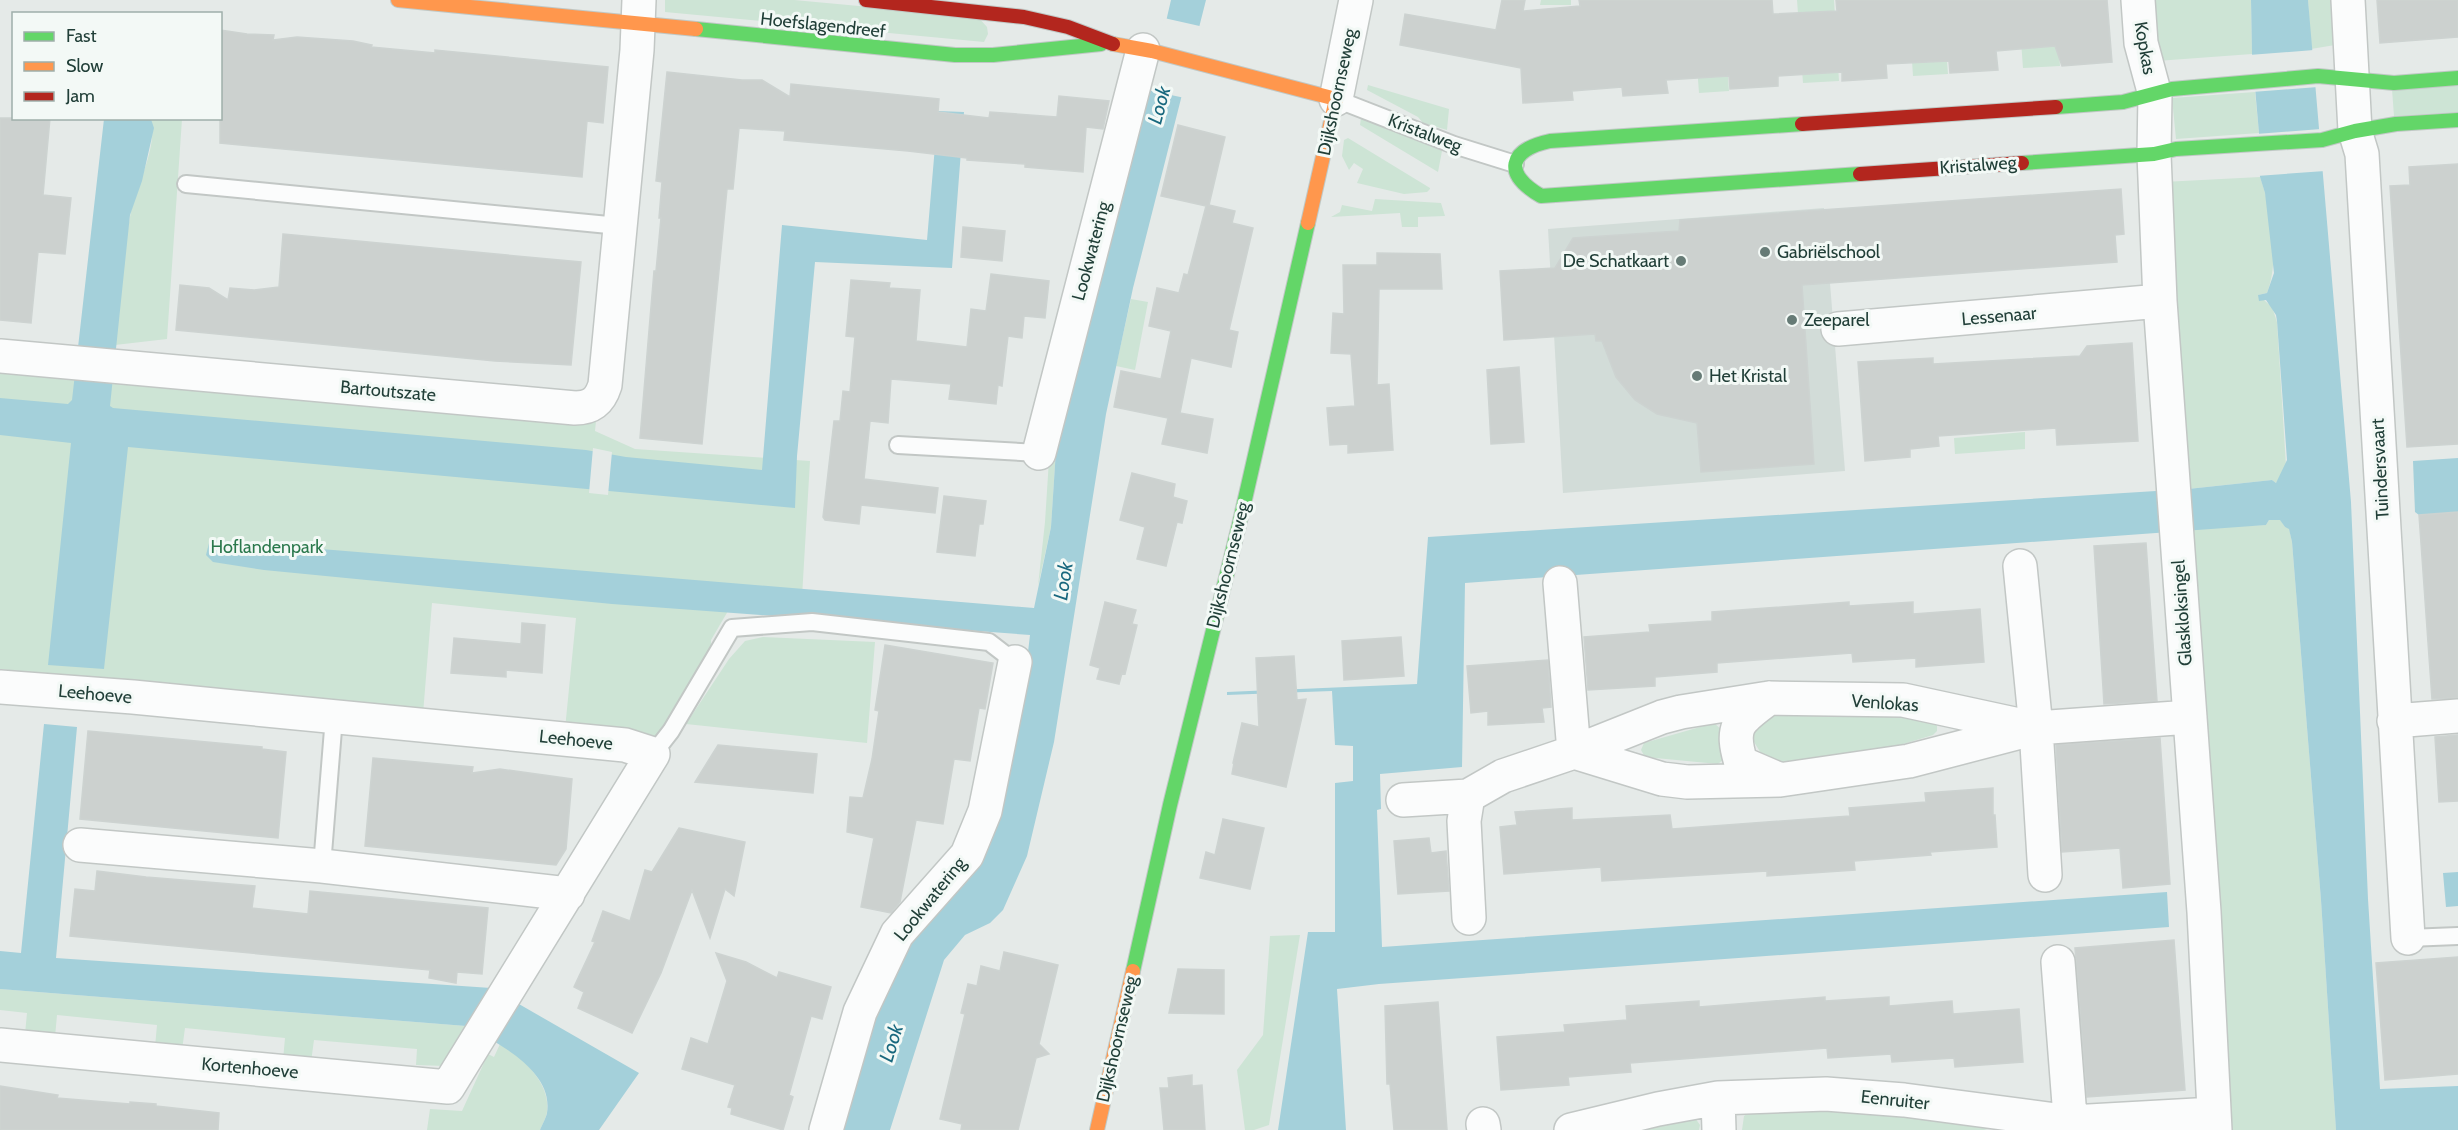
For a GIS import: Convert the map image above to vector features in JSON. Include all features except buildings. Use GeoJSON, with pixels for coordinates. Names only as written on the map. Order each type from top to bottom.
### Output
{"type":"FeatureCollection","features":[{"type":"Feature","properties":{"kind":"street","name":"Hoefslagendreef"},"geometry":{"type":"LineString","coordinates":[[398,0],[639,12],[879,49],[955,55],[993,55],[1106,43]]}},
{"type":"Feature","properties":{"kind":"street","name":"Hoefslagendreef"},"geometry":{"type":"LineString","coordinates":[[866,0],[997,26],[1024,17],[1068,27],[1106,43],[1201,63],[1336,99]]}},
{"type":"Feature","properties":{"kind":"street","name":"Dijkshoornseweg"},"geometry":{"type":"LineString","coordinates":[[1097,1130],[1170,805],[1240,521],[1336,99],[1356,0]]}},
{"type":"Feature","properties":{"kind":"street","name":"Kopkas"},"geometry":{"type":"LineString","coordinates":[[2138,0],[2141,43],[2163,92]]}},
{"type":"Feature","properties":{"kind":"street","name":"Tuindersvaart"},"geometry":{"type":"LineString","coordinates":[[2348,0],[2355,131],[2363,165],[2408,938]]}},
{"type":"Feature","properties":{"kind":"street","name":"Bartoutszate"},"geometry":{"type":"LineString","coordinates":[[0,356],[586,408],[601,397],[604,385],[639,12]]}},
{"type":"Feature","properties":{"kind":"street"},"geometry":{"type":"LineString","coordinates":[[993,55],[997,26]]}},
{"type":"Feature","properties":{"kind":"street","name":"Lookwatering"},"geometry":{"type":"LineString","coordinates":[[1039,453],[1147,51]]}},
{"type":"Feature","properties":{"kind":"street"},"geometry":{"type":"LineString","coordinates":[[1515,164],[1521,151],[1533,143],[1550,141],[2123,102],[2163,92],[2318,76],[2394,83],[2458,78]]}},
{"type":"Feature","properties":{"kind":"street","name":"Glaskloksingel"},"geometry":{"type":"LineString","coordinates":[[2163,92],[2165,151],[2160,301],[2204,912],[2215,1122]]}},
{"type":"Feature","properties":{"kind":"street","name":"Kristalweg"},"geometry":{"type":"LineString","coordinates":[[1515,164],[1518,180],[1526,189],[1541,196],[2322,140],[2355,131],[2396,124],[2458,120]]}},
{"type":"Feature","properties":{"kind":"street","name":"Lessenaar"},"geometry":{"type":"LineString","coordinates":[[1838,329],[2160,301]]}},
{"type":"Feature","properties":{"kind":"street"},"geometry":{"type":"LineString","coordinates":[[2020,566],[2036,728],[2045,875]]}},
{"type":"Feature","properties":{"kind":"street"},"geometry":{"type":"LineString","coordinates":[[1560,583],[1574,752]]}},
{"type":"Feature","properties":{"kind":"street","name":"Lookwatering"},"geometry":{"type":"LineString","coordinates":[[826,1130],[860,1012],[897,934],[967,855],[985,811],[1014,662]]}},
{"type":"Feature","properties":{"kind":"street","name":"Leehoeve"},"geometry":{"type":"LineString","coordinates":[[0,687],[133,697],[625,745],[653,754]]}},
{"type":"Feature","properties":{"kind":"street"},"geometry":{"type":"LineString","coordinates":[[1769,699],[1740,720],[1735,742],[1742,763],[1780,780]]}},
{"type":"Feature","properties":{"kind":"street","name":"Venlokas"},"geometry":{"type":"LineString","coordinates":[[1403,800],[1468,796],[1503,776],[1574,752],[1662,717],[1769,699],[1903,700],[2036,728]]}},
{"type":"Feature","properties":{"kind":"street"},"geometry":{"type":"LineString","coordinates":[[2394,721],[2458,716]]}},
{"type":"Feature","properties":{"kind":"street","name":"Venlokas"},"geometry":{"type":"LineString","coordinates":[[1574,752],[1662,779],[1687,782],[1780,780],[1909,760],[2036,728],[2190,717]]}},
{"type":"Feature","properties":{"kind":"street"},"geometry":{"type":"LineString","coordinates":[[80,845],[322,866],[568,894],[653,754]]}},
{"type":"Feature","properties":{"kind":"street"},"geometry":{"type":"LineString","coordinates":[[1468,796],[1464,821],[1469,918]]}},
{"type":"Feature","properties":{"kind":"street","name":"Kortenhoeve"},"geometry":{"type":"LineString","coordinates":[[0,1045],[448,1087],[568,894]]}},
{"type":"Feature","properties":{"kind":"street"},"geometry":{"type":"LineString","coordinates":[[2058,962],[2071,1126]]}},
{"type":"Feature","properties":{"kind":"street","name":"Eenruiter"},"geometry":{"type":"LineString","coordinates":[[1571,1130],[1658,1109],[1718,1098],[1826,1094],[1904,1100],[2071,1126]]}},
{"type":"Feature","properties":{"kind":"street"},"geometry":{"type":"LineString","coordinates":[[1718,1098],[1719,1130]]}},
{"type":"Feature","properties":{"kind":"street","name":"Eenruiter"},"geometry":{"type":"LineString","coordinates":[[2035,1130],[2071,1126],[2215,1122]]}},
{"type":"Feature","properties":{"kind":"lane","name":"Kristalweg"},"geometry":{"type":"LineString","coordinates":[[1336,99],[1454,145],[1515,164]]}},
{"type":"Feature","properties":{"kind":"lane"},"geometry":{"type":"LineString","coordinates":[[186,184],[619,226]]}},
{"type":"Feature","properties":{"kind":"lane"},"geometry":{"type":"LineString","coordinates":[[898,445],[1039,453]]}},
{"type":"Feature","properties":{"kind":"lane"},"geometry":{"type":"LineString","coordinates":[[653,754],[671,731],[732,628],[812,622],[989,642],[1014,662]]}},
{"type":"Feature","properties":{"kind":"lane"},"geometry":{"type":"LineString","coordinates":[[322,866],[334,717]]}},
{"type":"Feature","properties":{"kind":"lane"},"geometry":{"type":"LineString","coordinates":[[2408,938],[2458,936]]}},
{"type":"Feature","properties":{"kind":"shaded area","name":"Het Kristal"},"geometry":{"type":"Polygon","coordinates":[[[1824,208],[1845,471],[1563,493],[1548,229],[1824,208]]]}},
{"type":"Feature","properties":{"kind":"green space"},"geometry":{"type":"Polygon","coordinates":[[[665,0],[794,0],[978,17],[987,27],[988,34],[984,42],[665,12],[665,0]]]}},
{"type":"Feature","properties":{"kind":"green space"},"geometry":{"type":"Polygon","coordinates":[[[1541,0],[1571,0],[1571,5],[1540,5],[1541,0]]]}},
{"type":"Feature","properties":{"kind":"green space"},"geometry":{"type":"Polygon","coordinates":[[[1692,0],[1722,0],[1729,91],[1699,93],[1692,0]]]}},
{"type":"Feature","properties":{"kind":"green space"},"geometry":{"type":"Polygon","coordinates":[[[1797,0],[1834,0],[1839,81],[1803,83],[1797,0]]]}},
{"type":"Feature","properties":{"kind":"green space"},"geometry":{"type":"Polygon","coordinates":[[[1908,0],[1942,0],[1948,74],[1913,76],[1908,0]]]}},
{"type":"Feature","properties":{"kind":"green space"},"geometry":{"type":"Polygon","coordinates":[[[2018,0],[2055,0],[2060,66],[2023,68],[2018,0]]]}},
{"type":"Feature","properties":{"kind":"green space"},"geometry":{"type":"Polygon","coordinates":[[[2152,0],[2251,0],[2252,54],[2157,61],[2152,0]]]}},
{"type":"Feature","properties":{"kind":"green space"},"geometry":{"type":"Polygon","coordinates":[[[2308,0],[2335,0],[2335,45],[2311,49],[2308,0]]]}},
{"type":"Feature","properties":{"kind":"green space"},"geometry":{"type":"Polygon","coordinates":[[[2458,84],[2458,112],[2394,116],[2392,89],[2458,84]]]}},
{"type":"Feature","properties":{"kind":"green space"},"geometry":{"type":"Polygon","coordinates":[[[1368,85],[1449,109],[1447,130],[1423,123],[1418,117],[1367,90],[1368,85]]]}},
{"type":"Feature","properties":{"kind":"green space"},"geometry":{"type":"Polygon","coordinates":[[[2255,92],[2259,133],[2176,139],[2172,98],[2255,92]]]}},
{"type":"Feature","properties":{"kind":"green space"},"geometry":{"type":"Polygon","coordinates":[[[1361,118],[1413,136],[1442,151],[1438,172],[1360,125],[1361,118]]]}},
{"type":"Feature","properties":{"kind":"green space"},"geometry":{"type":"Polygon","coordinates":[[[151,120],[182,120],[167,339],[115,345],[127,233],[133,205],[149,155],[151,120]]]}},
{"type":"Feature","properties":{"kind":"green space"},"geometry":{"type":"Polygon","coordinates":[[[1348,138],[1430,189],[1427,192],[1404,194],[1357,183],[1363,169],[1354,163],[1349,170],[1342,156],[1344,140],[1348,138]]]}},
{"type":"Feature","properties":{"kind":"green space"},"geometry":{"type":"Polygon","coordinates":[[[2260,177],[2271,220],[2274,250],[2271,280],[2267,293],[2258,295],[2272,307],[2277,322],[2286,466],[2276,483],[2272,480],[2188,489],[2163,182],[2260,177]]]}},
{"type":"Feature","properties":{"kind":"green space"},"geometry":{"type":"Polygon","coordinates":[[[1375,199],[1441,203],[1445,216],[1418,217],[1418,227],[1402,227],[1400,213],[1331,217],[1340,212],[1342,205],[1372,211],[1375,199]]]}},
{"type":"Feature","properties":{"kind":"green space"},"geometry":{"type":"Polygon","coordinates":[[[1131,299],[1148,302],[1135,370],[1116,366],[1131,299]]]}},
{"type":"Feature","properties":{"kind":"green space","name":"Hoflandenpark"},"geometry":{"type":"Polygon","coordinates":[[[0,364],[583,419],[596,421],[595,431],[635,449],[810,461],[801,614],[728,611],[711,640],[711,650],[660,737],[565,729],[576,618],[432,603],[423,714],[0,669],[0,364]]]}},
{"type":"Feature","properties":{"kind":"green space"},"geometry":{"type":"Polygon","coordinates":[[[2025,432],[2025,449],[1955,454],[1954,438],[2025,432]]]}},
{"type":"Feature","properties":{"kind":"green space"},"geometry":{"type":"Polygon","coordinates":[[[1057,434],[1051,527],[1038,586],[1050,444],[1057,434]]]}},
{"type":"Feature","properties":{"kind":"green space"},"geometry":{"type":"Polygon","coordinates":[[[2280,519],[2285,527],[2289,528],[2292,542],[2321,900],[2336,1130],[2232,1130],[2193,528],[2266,525],[2269,520],[2280,519]]]}},
{"type":"Feature","properties":{"kind":"green space"},"geometry":{"type":"Polygon","coordinates":[[[763,637],[875,642],[867,743],[686,724],[729,659],[745,641],[763,637]]]}},
{"type":"Feature","properties":{"kind":"green space"},"geometry":{"type":"Polygon","coordinates":[[[1831,713],[1933,720],[1937,731],[1933,735],[1890,748],[1779,764],[1762,755],[1748,732],[1756,717],[1831,713]]]}},
{"type":"Feature","properties":{"kind":"green space"},"geometry":{"type":"Polygon","coordinates":[[[1714,723],[1723,731],[1726,757],[1718,764],[1645,757],[1641,750],[1644,743],[1714,723]]]}},
{"type":"Feature","properties":{"kind":"green space"},"geometry":{"type":"Polygon","coordinates":[[[1300,935],[1269,1125],[1254,1130],[1245,1130],[1237,1070],[1263,1035],[1270,936],[1300,935]]]}},
{"type":"Feature","properties":{"kind":"green space"},"geometry":{"type":"Polygon","coordinates":[[[0,989],[466,1026],[445,1066],[416,1065],[417,1049],[314,1040],[311,1062],[283,1060],[285,1038],[185,1028],[182,1050],[155,1047],[157,1025],[57,1015],[55,1037],[25,1034],[27,1013],[0,1010],[0,989]]]}},
{"type":"Feature","properties":{"kind":"green space"},"geometry":{"type":"Polygon","coordinates":[[[500,1044],[518,1056],[534,1072],[545,1091],[547,1112],[540,1130],[427,1130],[430,1109],[462,1111],[488,1054],[494,1057],[500,1044]]]}},
{"type":"Feature","properties":{"kind":"green space"},"geometry":{"type":"Polygon","coordinates":[[[1759,1105],[1995,1121],[1996,1127],[1984,1130],[1742,1130],[1744,1116],[1759,1105]]]}},
{"type":"Feature","properties":{"kind":"green space"},"geometry":{"type":"Polygon","coordinates":[[[1693,1115],[1700,1125],[1699,1130],[1605,1130],[1693,1115]]]}},
{"type":"Feature","properties":{"kind":"water","name":"Look"},"geometry":{"type":"Polygon","coordinates":[[[1171,0],[1206,0],[1133,288],[1106,414],[1054,742],[1027,856],[1003,910],[990,923],[965,935],[944,960],[890,1130],[838,1130],[887,972],[953,883],[1026,669],[1030,635],[612,604],[264,570],[213,562],[206,555],[209,543],[213,540],[1034,608],[1051,527],[1057,434],[1101,259],[1149,95],[1171,0]]]}},
{"type":"Feature","properties":{"kind":"water"},"geometry":{"type":"Polygon","coordinates":[[[2251,0],[2308,0],[2351,502],[2368,899],[2380,1089],[2458,1086],[2458,1130],[2336,1130],[2321,900],[2292,542],[2289,529],[2280,520],[2269,520],[2266,525],[1465,583],[1462,767],[1380,774],[1381,809],[1377,810],[1382,947],[2167,892],[2169,927],[1379,984],[1337,989],[1346,1130],[1278,1130],[1308,932],[1335,932],[1335,783],[1353,781],[1353,746],[1335,745],[1332,691],[1227,695],[1227,692],[1417,684],[1428,537],[2188,489],[2272,480],[2276,483],[2287,460],[2276,315],[2266,300],[2259,301],[2258,295],[2267,293],[2274,273],[2265,193],[2260,177],[2251,0]]]}},
{"type":"Feature","properties":{"kind":"water"},"geometry":{"type":"Polygon","coordinates":[[[938,111],[964,112],[952,268],[815,262],[797,456],[795,508],[128,447],[104,669],[48,665],[71,443],[0,435],[0,398],[68,404],[72,400],[104,120],[151,120],[154,128],[142,181],[130,215],[110,406],[113,408],[586,450],[626,457],[762,470],[782,225],[927,240],[938,111]]]}},
{"type":"Feature","properties":{"kind":"water"},"geometry":{"type":"Polygon","coordinates":[[[2458,458],[2458,512],[2419,515],[2415,512],[2413,461],[2458,458]]]}},
{"type":"Feature","properties":{"kind":"water"},"geometry":{"type":"Polygon","coordinates":[[[44,724],[77,727],[56,958],[491,988],[639,1073],[599,1130],[540,1130],[547,1113],[547,1098],[542,1084],[520,1059],[507,1049],[466,1026],[0,989],[0,951],[21,953],[44,724]]]}},
{"type":"Feature","properties":{"kind":"water"},"geometry":{"type":"Polygon","coordinates":[[[2458,872],[2458,906],[2446,907],[2443,873],[2458,872]]]}},
{"type":"Feature","properties":{"kind":"pier"},"geometry":{"type":"Polygon","coordinates":[[[1164,18],[1204,27],[1185,98],[1147,90],[1164,18]]]}},
{"type":"Feature","properties":{"kind":"pier"},"geometry":{"type":"Polygon","coordinates":[[[2314,50],[2318,87],[2252,92],[2249,55],[2314,50]]]}},
{"type":"Feature","properties":{"kind":"pier"},"geometry":{"type":"Polygon","coordinates":[[[2321,129],[2325,171],[2257,176],[2256,134],[2321,129]]]}},
{"type":"Feature","properties":{"kind":"pier"},"geometry":{"type":"Polygon","coordinates":[[[593,448],[612,452],[608,495],[589,493],[593,448]]]}},
{"type":"Feature","properties":{"kind":"traffic: fast"},"geometry":{"type":"LineString","coordinates":[[696,29],[955,55],[993,55],[1101,44]]}},
{"type":"Feature","properties":{"kind":"traffic: fast"},"geometry":{"type":"LineString","coordinates":[[2056,107],[2123,102],[2172,89],[2318,76],[2394,83],[2458,78]]}},
{"type":"Feature","properties":{"kind":"traffic: fast"},"geometry":{"type":"LineString","coordinates":[[2022,163],[2154,154],[2176,149],[2322,140],[2355,131],[2396,124],[2458,120]]}},
{"type":"Feature","properties":{"kind":"traffic: fast"},"geometry":{"type":"LineString","coordinates":[[1802,124],[1550,141],[1526,150],[1519,157],[1516,171],[1520,179],[1541,196],[1860,174]]}},
{"type":"Feature","properties":{"kind":"traffic: fast"},"geometry":{"type":"LineString","coordinates":[[1133,971],[1308,223]]}},
{"type":"Feature","properties":{"kind":"traffic: slow"},"geometry":{"type":"LineString","coordinates":[[398,0],[696,29]]}},
{"type":"Feature","properties":{"kind":"traffic: slow"},"geometry":{"type":"LineString","coordinates":[[1113,44],[1152,51],[1336,99],[1308,223]]}},
{"type":"Feature","properties":{"kind":"traffic: slow"},"geometry":{"type":"LineString","coordinates":[[1097,1130],[1133,971]]}},
{"type":"Feature","properties":{"kind":"traffic: jam"},"geometry":{"type":"LineString","coordinates":[[866,0],[1024,17],[1068,27],[1113,44]]}},
{"type":"Feature","properties":{"kind":"traffic: jam"},"geometry":{"type":"LineString","coordinates":[[1802,124],[2056,107]]}},
{"type":"Feature","properties":{"kind":"traffic: jam"},"geometry":{"type":"LineString","coordinates":[[1860,174],[2022,163]]}},
{"type":"Feature","properties":{"kind":"place","name":"Gabriëlschool"},"geometry":{"type":"Point","coordinates":[1765,252]}},
{"type":"Feature","properties":{"kind":"place","name":"De Schatkaart"},"geometry":{"type":"Point","coordinates":[1681,261]}},
{"type":"Feature","properties":{"kind":"place","name":"Zeeparel"},"geometry":{"type":"Point","coordinates":[1792,320]}},
{"type":"Feature","properties":{"kind":"place","name":"Het Kristal"},"geometry":{"type":"Point","coordinates":[1697,376]}}]}
